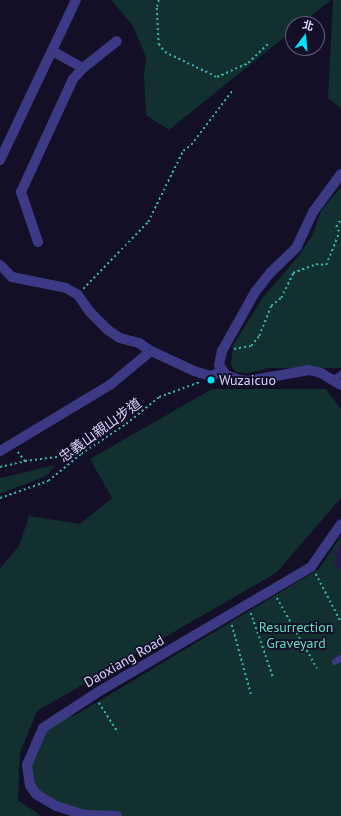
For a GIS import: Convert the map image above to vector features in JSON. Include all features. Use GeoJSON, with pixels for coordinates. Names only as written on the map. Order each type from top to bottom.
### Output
{"type":"FeatureCollection","features":[{"type":"Feature","properties":{"kind":"street"},"geometry":{"type":"LineString","coordinates":[[0,160],[76,0]]}},
{"type":"Feature","properties":{"kind":"street"},"geometry":{"type":"LineString","coordinates":[[38,242],[22,192],[73,80],[83,68],[117,41]]}},
{"type":"Feature","properties":{"kind":"street"},"geometry":{"type":"LineString","coordinates":[[52,51],[83,68]]}},
{"type":"Feature","properties":{"kind":"street"},"geometry":{"type":"LineString","coordinates":[[338,380],[309,370],[248,381],[231,378],[222,372],[219,366],[222,351],[255,292],[270,273],[297,247],[313,212],[341,174]]}},
{"type":"Feature","properties":{"kind":"street"},"geometry":{"type":"LineString","coordinates":[[0,265],[12,277]]}},
{"type":"Feature","properties":{"kind":"street"},"geometry":{"type":"LineString","coordinates":[[0,277],[12,277],[66,288],[78,295],[89,311],[108,330],[120,338],[139,343],[194,372],[210,376],[222,372]]}},
{"type":"Feature","properties":{"kind":"street"},"geometry":{"type":"LineString","coordinates":[[0,451],[13,445],[110,385],[152,351]]}},
{"type":"Feature","properties":{"kind":"street","name":"Daoxiang Road"},"geometry":{"type":"LineString","coordinates":[[117,816],[84,815],[56,806],[36,794],[30,785],[27,775],[27,765],[43,728],[93,695],[230,617],[311,567],[341,524]]}},
{"type":"Feature","properties":{"kind":"lane"},"geometry":{"type":"LineString","coordinates":[[334,662],[341,658]]}},
{"type":"Feature","properties":{"kind":"path"},"geometry":{"type":"LineString","coordinates":[[159,0],[157,8],[159,44],[166,52],[217,77],[248,64],[268,44]]}},
{"type":"Feature","properties":{"kind":"path"},"geometry":{"type":"LineString","coordinates":[[78,295],[148,222],[183,151],[191,145],[232,91]]}},
{"type":"Feature","properties":{"kind":"path"},"geometry":{"type":"LineString","coordinates":[[222,351],[251,346],[260,336],[271,306],[281,298],[293,273],[316,264],[326,265],[339,232],[336,227],[341,219]]}},
{"type":"Feature","properties":{"kind":"path","name":"忠義山親山步道"},"geometry":{"type":"LineString","coordinates":[[0,498],[48,481],[81,454],[126,424],[159,397],[182,391],[210,376]]}},
{"type":"Feature","properties":{"kind":"path"},"geometry":{"type":"LineString","coordinates":[[13,445],[25,461]]}},
{"type":"Feature","properties":{"kind":"path"},"geometry":{"type":"LineString","coordinates":[[0,467],[64,454],[81,454]]}},
{"type":"Feature","properties":{"kind":"path"},"geometry":{"type":"LineString","coordinates":[[311,567],[341,622]]}},
{"type":"Feature","properties":{"kind":"path"},"geometry":{"type":"LineString","coordinates":[[273,591],[316,668]]}},
{"type":"Feature","properties":{"kind":"path"},"geometry":{"type":"LineString","coordinates":[[249,605],[273,677]]}},
{"type":"Feature","properties":{"kind":"path"},"geometry":{"type":"LineString","coordinates":[[230,617],[251,694]]}},
{"type":"Feature","properties":{"kind":"path"},"geometry":{"type":"LineString","coordinates":[[93,695],[118,732]]}},
{"type":"Feature","properties":{"kind":"green space"},"geometry":{"type":"Polygon","coordinates":[[[111,0],[331,0],[311,16],[285,16],[285,36],[169,130],[146,115],[144,74],[146,57],[133,26],[111,0]]]}},
{"type":"Feature","properties":{"kind":"green space"},"geometry":{"type":"Polygon","coordinates":[[[333,0],[341,0],[341,108],[328,98],[333,0]]]}},
{"type":"Feature","properties":{"kind":"green space"},"geometry":{"type":"Polygon","coordinates":[[[341,187],[341,368],[268,368],[249,373],[236,372],[231,365],[233,345],[264,296],[298,257],[312,236],[321,211],[341,187]]]}},
{"type":"Feature","properties":{"kind":"green space"},"geometry":{"type":"Polygon","coordinates":[[[212,389],[326,389],[341,409],[341,498],[276,573],[37,711],[20,753],[18,800],[41,816],[0,816],[0,568],[19,546],[29,516],[80,524],[112,498],[90,459],[212,389]]]}},
{"type":"Feature","properties":{"kind":"green space"},"geometry":{"type":"Polygon","coordinates":[[[55,465],[46,476],[0,494],[0,478],[55,465]]]}},
{"type":"Feature","properties":{"kind":"green space","name":"Resurrection Graveyard"},"geometry":{"type":"Polygon","coordinates":[[[341,536],[341,816],[122,816],[90,813],[46,801],[36,787],[31,764],[45,730],[53,719],[74,716],[319,569],[341,536]]]}},
{"type":"Feature","properties":{"kind":"building"},"geometry":{"type":"Polygon","coordinates":[[[341,543],[341,569],[333,563],[337,557],[333,554],[341,543]]]}},
{"type":"Feature","properties":{"kind":"place","name":"Wuzaicuo"},"geometry":{"type":"Point","coordinates":[211,380]}}]}
